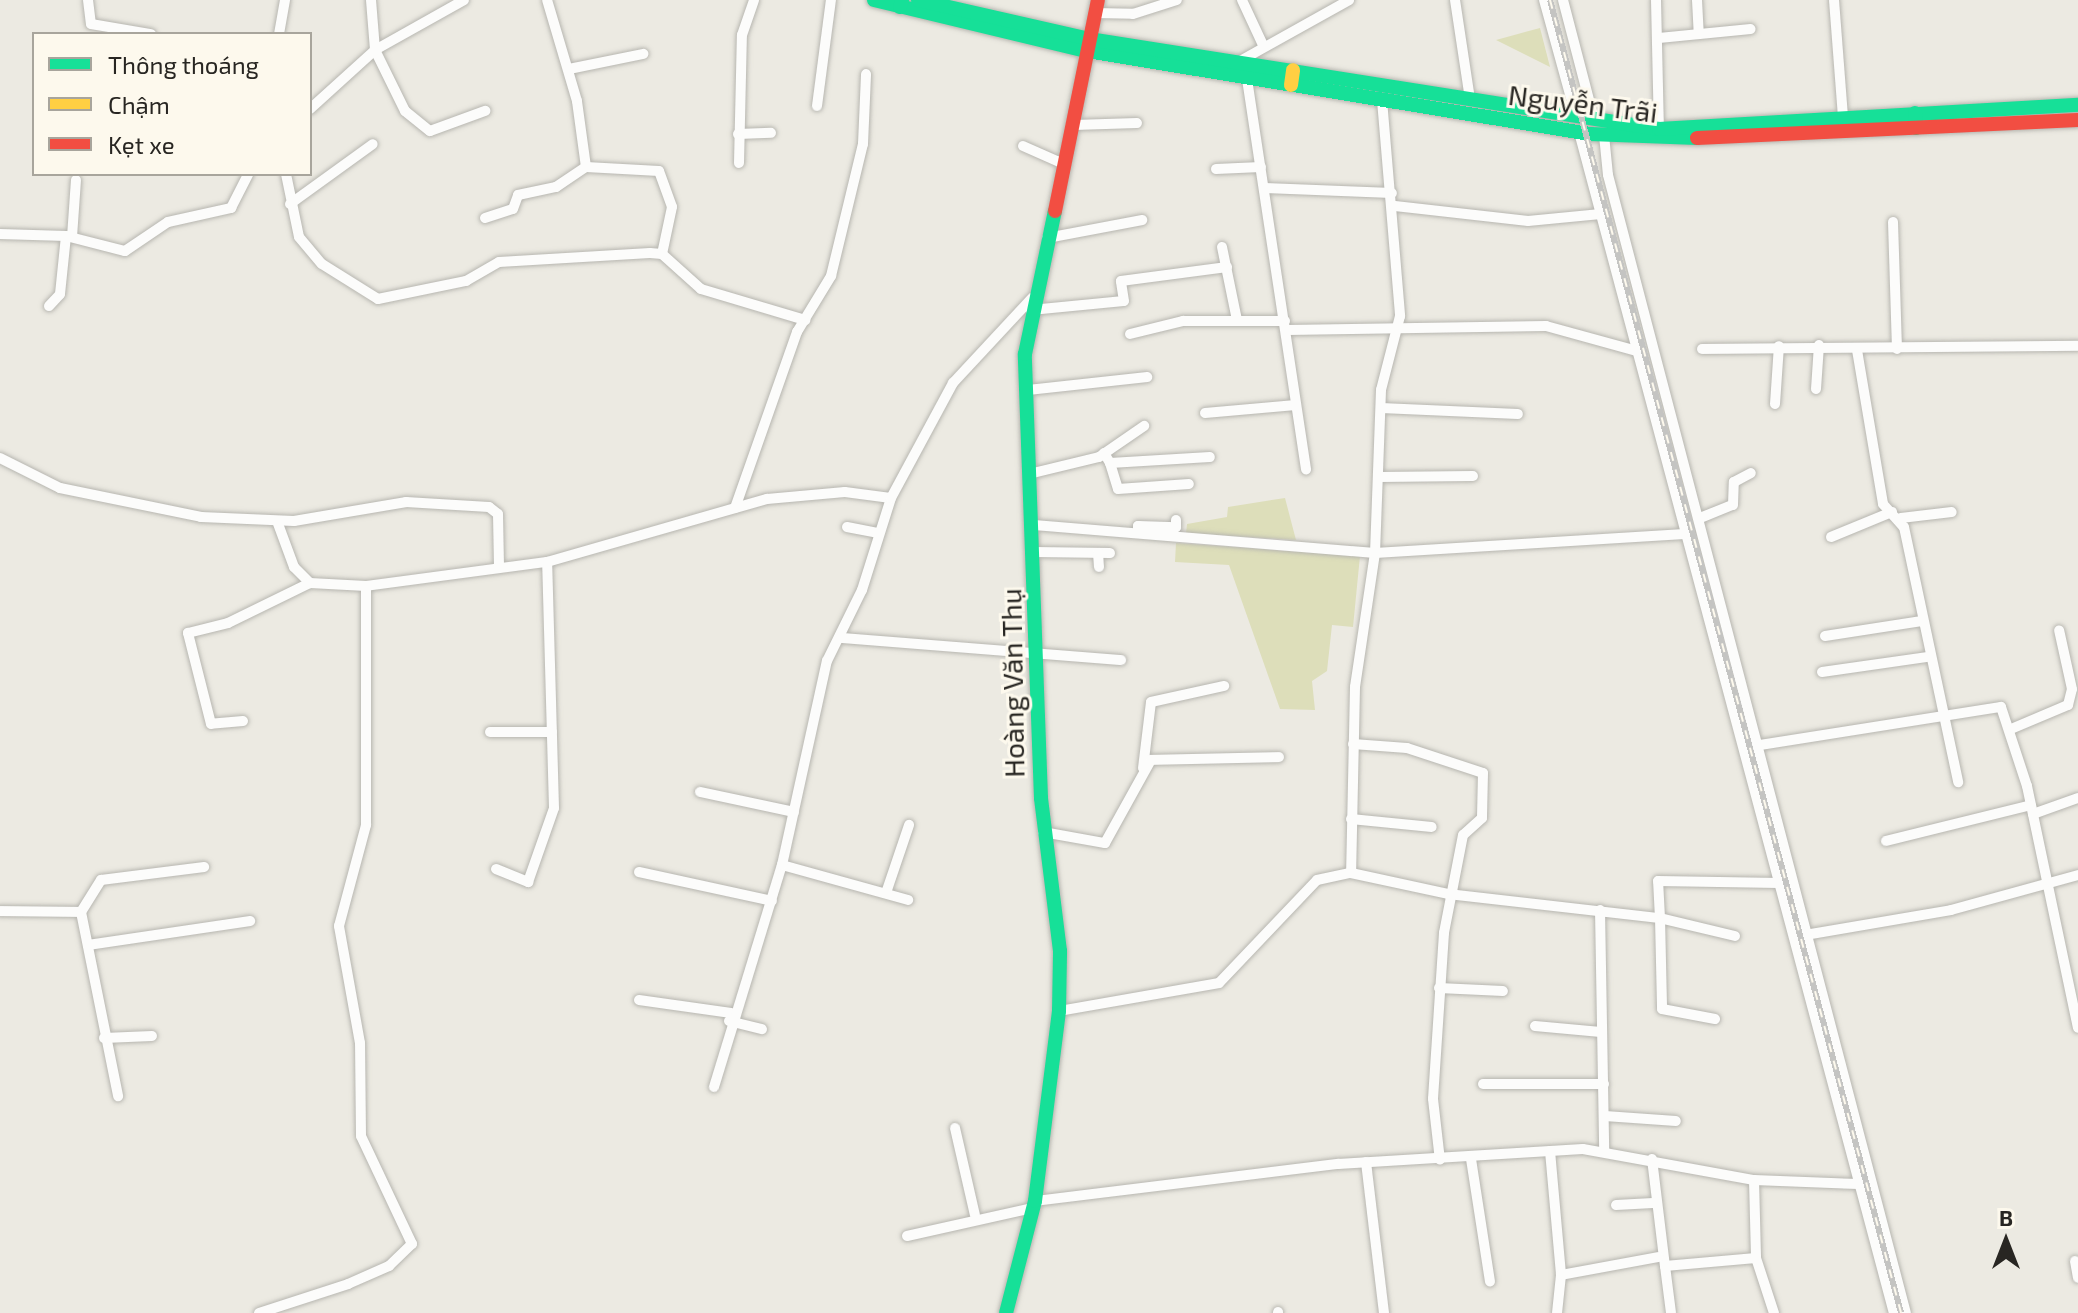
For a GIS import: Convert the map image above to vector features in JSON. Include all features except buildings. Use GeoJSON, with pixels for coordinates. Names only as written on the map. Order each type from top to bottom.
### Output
{"type":"FeatureCollection","features":[{"type":"Feature","properties":{"kind":"main road"},"geometry":{"type":"LineString","coordinates":[[874,0],[901,3],[1088,45]]}},
{"type":"Feature","properties":{"kind":"main road"},"geometry":{"type":"LineString","coordinates":[[918,0],[1088,45]]}},
{"type":"Feature","properties":{"kind":"main road","name":"Hoàng Văn Thụ"},"geometry":{"type":"LineString","coordinates":[[1006,1313],[1034,1204],[1059,1011],[1060,951],[1043,832],[1028,390],[1030,304],[1066,165],[1096,6]]}},
{"type":"Feature","properties":{"kind":"main road","name":"Nguyễn Trãi"},"geometry":{"type":"LineString","coordinates":[[1088,45],[1240,61],[1292,78],[1382,100],[1579,132],[1660,140],[2078,105]]}},
{"type":"Feature","properties":{"kind":"main road","name":"Nguyễn Trãi"},"geometry":{"type":"LineString","coordinates":[[1088,45],[1247,79],[1292,78],[1470,99],[1659,129],[1843,118],[2078,120]]}},
{"type":"Feature","properties":{"kind":"street"},"geometry":{"type":"LineString","coordinates":[[85,32],[88,0]]}},
{"type":"Feature","properties":{"kind":"street"},"geometry":{"type":"LineString","coordinates":[[279,32],[285,0]]}},
{"type":"Feature","properties":{"kind":"street"},"geometry":{"type":"LineString","coordinates":[[371,0],[375,50],[399,103],[430,131],[485,111]]}},
{"type":"Feature","properties":{"kind":"street"},"geometry":{"type":"LineString","coordinates":[[312,107],[375,50],[464,0]]}},
{"type":"Feature","properties":{"kind":"street"},"geometry":{"type":"LineString","coordinates":[[547,0],[569,69],[586,167]]}},
{"type":"Feature","properties":{"kind":"street"},"geometry":{"type":"LineString","coordinates":[[739,163],[742,35],[754,0]]}},
{"type":"Feature","properties":{"kind":"street"},"geometry":{"type":"LineString","coordinates":[[817,106],[831,0]]}},
{"type":"Feature","properties":{"kind":"street"},"geometry":{"type":"LineString","coordinates":[[1096,6],[1133,14],[1177,0]]}},
{"type":"Feature","properties":{"kind":"street"},"geometry":{"type":"LineString","coordinates":[[1242,0],[1263,45]]}},
{"type":"Feature","properties":{"kind":"street"},"geometry":{"type":"LineString","coordinates":[[1240,61],[1263,45],[1349,0]]}},
{"type":"Feature","properties":{"kind":"street"},"geometry":{"type":"LineString","coordinates":[[1455,0],[1470,99]]}},
{"type":"Feature","properties":{"kind":"street"},"geometry":{"type":"LineString","coordinates":[[1544,0],[1576,116]]}},
{"type":"Feature","properties":{"kind":"street"},"geometry":{"type":"LineString","coordinates":[[1563,0],[1594,119]]}},
{"type":"Feature","properties":{"kind":"street"},"geometry":{"type":"LineString","coordinates":[[1656,0],[1659,129]]}},
{"type":"Feature","properties":{"kind":"street"},"geometry":{"type":"LineString","coordinates":[[1697,0],[1699,34]]}},
{"type":"Feature","properties":{"kind":"street"},"geometry":{"type":"LineString","coordinates":[[1834,0],[1843,118]]}},
{"type":"Feature","properties":{"kind":"street"},"geometry":{"type":"LineString","coordinates":[[88,21],[141,32]]}},
{"type":"Feature","properties":{"kind":"street"},"geometry":{"type":"LineString","coordinates":[[1659,38],[1751,29]]}},
{"type":"Feature","properties":{"kind":"street"},"geometry":{"type":"LineString","coordinates":[[569,69],[643,54]]}},
{"type":"Feature","properties":{"kind":"street"},"geometry":{"type":"LineString","coordinates":[[735,508],[805,320],[831,276],[853,200],[866,74]]}},
{"type":"Feature","properties":{"kind":"street"},"geometry":{"type":"LineString","coordinates":[[1247,79],[1306,470]]}},
{"type":"Feature","properties":{"kind":"street"},"geometry":{"type":"LineString","coordinates":[[1351,873],[1353,744],[1375,553],[1381,408],[1394,333],[1395,206],[1382,100]]}},
{"type":"Feature","properties":{"kind":"street"},"geometry":{"type":"LineString","coordinates":[[1074,125],[1137,123]]}},
{"type":"Feature","properties":{"kind":"street"},"geometry":{"type":"LineString","coordinates":[[1579,132],[1894,1313]]}},
{"type":"Feature","properties":{"kind":"street"},"geometry":{"type":"LineString","coordinates":[[738,134],[771,133]]}},
{"type":"Feature","properties":{"kind":"street"},"geometry":{"type":"LineString","coordinates":[[1604,135],[1906,1313]]}},
{"type":"Feature","properties":{"kind":"street"},"geometry":{"type":"LineString","coordinates":[[290,204],[373,144]]}},
{"type":"Feature","properties":{"kind":"street"},"geometry":{"type":"LineString","coordinates":[[1023,146],[1066,165]]}},
{"type":"Feature","properties":{"kind":"street"},"geometry":{"type":"LineString","coordinates":[[485,218],[513,209],[518,195],[556,187],[586,167],[632,164],[659,171],[672,221],[662,254]]}},
{"type":"Feature","properties":{"kind":"street"},"geometry":{"type":"LineString","coordinates":[[1216,169],[1261,167]]}},
{"type":"Feature","properties":{"kind":"street"},"geometry":{"type":"LineString","coordinates":[[0,234],[69,236],[125,251],[168,222],[231,208],[243,176]]}},
{"type":"Feature","properties":{"kind":"street"},"geometry":{"type":"LineString","coordinates":[[286,176],[299,237],[316,258],[378,299],[466,281],[499,262],[662,254],[701,289],[805,320]]}},
{"type":"Feature","properties":{"kind":"street"},"geometry":{"type":"LineString","coordinates":[[49,306],[60,294],[76,180]]}},
{"type":"Feature","properties":{"kind":"street"},"geometry":{"type":"LineString","coordinates":[[1265,188],[1392,193]]}},
{"type":"Feature","properties":{"kind":"street"},"geometry":{"type":"LineString","coordinates":[[1395,206],[1528,221],[1601,214]]}},
{"type":"Feature","properties":{"kind":"street"},"geometry":{"type":"LineString","coordinates":[[1047,238],[1142,220]]}},
{"type":"Feature","properties":{"kind":"street"},"geometry":{"type":"LineString","coordinates":[[1893,222],[1897,349]]}},
{"type":"Feature","properties":{"kind":"street"},"geometry":{"type":"LineString","coordinates":[[1222,247],[1237,320]]}},
{"type":"Feature","properties":{"kind":"street"},"geometry":{"type":"LineString","coordinates":[[714,1087],[730,1017],[782,865],[827,661],[841,638],[891,498],[953,383],[1030,304],[1124,301],[1121,281],[1227,267]]}},
{"type":"Feature","properties":{"kind":"street"},"geometry":{"type":"LineString","coordinates":[[1130,334],[1237,320],[1394,333],[1546,326],[1637,351]]}},
{"type":"Feature","properties":{"kind":"street"},"geometry":{"type":"LineString","coordinates":[[1702,349],[1819,345],[1857,350],[2078,346]]}},
{"type":"Feature","properties":{"kind":"street"},"geometry":{"type":"LineString","coordinates":[[1816,389],[1819,345]]}},
{"type":"Feature","properties":{"kind":"street"},"geometry":{"type":"LineString","coordinates":[[1775,404],[1779,346]]}},
{"type":"Feature","properties":{"kind":"street"},"geometry":{"type":"LineString","coordinates":[[1857,350],[1883,504],[1897,515],[1958,782]]}},
{"type":"Feature","properties":{"kind":"street"},"geometry":{"type":"LineString","coordinates":[[1028,390],[1147,377]]}},
{"type":"Feature","properties":{"kind":"street"},"geometry":{"type":"LineString","coordinates":[[1205,413],[1296,405]]}},
{"type":"Feature","properties":{"kind":"street"},"geometry":{"type":"LineString","coordinates":[[1381,408],[1518,414]]}},
{"type":"Feature","properties":{"kind":"street"},"geometry":{"type":"LineString","coordinates":[[1107,458],[1144,426]]}},
{"type":"Feature","properties":{"kind":"street"},"geometry":{"type":"LineString","coordinates":[[1033,473],[1107,458],[1210,457]]}},
{"type":"Feature","properties":{"kind":"street"},"geometry":{"type":"LineString","coordinates":[[0,458],[60,488],[201,517],[277,521],[366,504],[489,507],[498,514],[499,564]]}},
{"type":"Feature","properties":{"kind":"street"},"geometry":{"type":"LineString","coordinates":[[1107,458],[1118,489],[1189,484]]}},
{"type":"Feature","properties":{"kind":"street"},"geometry":{"type":"LineString","coordinates":[[1700,518],[1733,505],[1734,482],[1751,473]]}},
{"type":"Feature","properties":{"kind":"street"},"geometry":{"type":"LineString","coordinates":[[1379,477],[1473,476]]}},
{"type":"Feature","properties":{"kind":"street"},"geometry":{"type":"LineString","coordinates":[[243,721],[211,724],[188,633],[228,623],[310,583],[366,586],[499,564],[547,562],[735,508],[799,495],[891,498]]}},
{"type":"Feature","properties":{"kind":"street"},"geometry":{"type":"LineString","coordinates":[[1831,537],[1897,515],[1952,512]]}},
{"type":"Feature","properties":{"kind":"street"},"geometry":{"type":"LineString","coordinates":[[1138,533],[1138,526],[1176,527],[1176,520]]}},
{"type":"Feature","properties":{"kind":"street"},"geometry":{"type":"LineString","coordinates":[[277,521],[294,567],[310,583]]}},
{"type":"Feature","properties":{"kind":"street"},"geometry":{"type":"LineString","coordinates":[[1034,525],[1375,553],[1688,534]]}},
{"type":"Feature","properties":{"kind":"street"},"geometry":{"type":"LineString","coordinates":[[847,527],[877,533]]}},
{"type":"Feature","properties":{"kind":"street"},"geometry":{"type":"LineString","coordinates":[[1034,552],[1110,553]]}},
{"type":"Feature","properties":{"kind":"street"},"geometry":{"type":"LineString","coordinates":[[1098,553],[1099,567]]}},
{"type":"Feature","properties":{"kind":"street"},"geometry":{"type":"LineString","coordinates":[[496,869],[522,882],[535,875],[554,808],[547,562]]}},
{"type":"Feature","properties":{"kind":"street"},"geometry":{"type":"LineString","coordinates":[[259,1313],[348,1284],[412,1244],[361,1136],[360,1043],[339,926],[366,825],[366,586]]}},
{"type":"Feature","properties":{"kind":"street"},"geometry":{"type":"LineString","coordinates":[[1825,636],[1922,621]]}},
{"type":"Feature","properties":{"kind":"street"},"geometry":{"type":"LineString","coordinates":[[2011,729],[2068,705],[2072,689],[2059,630]]}},
{"type":"Feature","properties":{"kind":"street"},"geometry":{"type":"LineString","coordinates":[[841,638],[914,639],[960,653],[1121,660]]}},
{"type":"Feature","properties":{"kind":"street"},"geometry":{"type":"LineString","coordinates":[[1822,672],[1928,657]]}},
{"type":"Feature","properties":{"kind":"street"},"geometry":{"type":"LineString","coordinates":[[1043,832],[1105,843],[1143,770],[1151,702],[1224,686]]}},
{"type":"Feature","properties":{"kind":"street"},"geometry":{"type":"LineString","coordinates":[[1760,745],[1944,721],[2001,707],[2011,729],[2032,809],[2078,1028]]}},
{"type":"Feature","properties":{"kind":"street"},"geometry":{"type":"LineString","coordinates":[[490,732],[552,732]]}},
{"type":"Feature","properties":{"kind":"street"},"geometry":{"type":"LineString","coordinates":[[1353,744],[1407,748],[1481,769],[1482,818],[1463,835],[1448,894],[1433,1099],[1440,1160]]}},
{"type":"Feature","properties":{"kind":"street"},"geometry":{"type":"LineString","coordinates":[[1143,770],[1155,760],[1279,757]]}},
{"type":"Feature","properties":{"kind":"street"},"geometry":{"type":"LineString","coordinates":[[700,792],[794,812]]}},
{"type":"Feature","properties":{"kind":"street"},"geometry":{"type":"LineString","coordinates":[[1886,841],[2078,798]]}},
{"type":"Feature","properties":{"kind":"street"},"geometry":{"type":"LineString","coordinates":[[1351,819],[1432,827]]}},
{"type":"Feature","properties":{"kind":"street"},"geometry":{"type":"LineString","coordinates":[[886,893],[909,825]]}},
{"type":"Feature","properties":{"kind":"street"},"geometry":{"type":"LineString","coordinates":[[782,865],[908,900]]}},
{"type":"Feature","properties":{"kind":"street"},"geometry":{"type":"LineString","coordinates":[[118,1096],[81,912],[101,880],[204,867]]}},
{"type":"Feature","properties":{"kind":"street"},"geometry":{"type":"LineString","coordinates":[[639,872],[772,901]]}},
{"type":"Feature","properties":{"kind":"street"},"geometry":{"type":"LineString","coordinates":[[1059,1011],[1219,983],[1317,880],[1351,873],[1448,894],[1660,918],[1735,936]]}},
{"type":"Feature","properties":{"kind":"street"},"geometry":{"type":"LineString","coordinates":[[1811,934],[1951,910],[2078,875]]}},
{"type":"Feature","properties":{"kind":"street"},"geometry":{"type":"LineString","coordinates":[[1715,1019],[1662,1009],[1658,881],[1779,883]]}},
{"type":"Feature","properties":{"kind":"street"},"geometry":{"type":"LineString","coordinates":[[1600,910],[1604,1150]]}},
{"type":"Feature","properties":{"kind":"street"},"geometry":{"type":"LineString","coordinates":[[0,911],[81,912]]}},
{"type":"Feature","properties":{"kind":"street"},"geometry":{"type":"LineString","coordinates":[[88,945],[250,921]]}},
{"type":"Feature","properties":{"kind":"street"},"geometry":{"type":"LineString","coordinates":[[1439,988],[1503,991]]}},
{"type":"Feature","properties":{"kind":"street"},"geometry":{"type":"LineString","coordinates":[[639,1000],[730,1017],[762,1029]]}},
{"type":"Feature","properties":{"kind":"street"},"geometry":{"type":"LineString","coordinates":[[1535,1026],[1601,1032]]}},
{"type":"Feature","properties":{"kind":"street"},"geometry":{"type":"LineString","coordinates":[[104,1038],[152,1036]]}},
{"type":"Feature","properties":{"kind":"street"},"geometry":{"type":"LineString","coordinates":[[1483,1084],[1604,1084]]}},
{"type":"Feature","properties":{"kind":"street"},"geometry":{"type":"LineString","coordinates":[[1605,1116],[1676,1121]]}},
{"type":"Feature","properties":{"kind":"street"},"geometry":{"type":"LineString","coordinates":[[955,1128],[975,1215]]}},
{"type":"Feature","properties":{"kind":"street"},"geometry":{"type":"LineString","coordinates":[[907,1236],[975,1215],[1034,1204],[1366,1162],[1471,1159],[1550,1151],[1604,1150],[1754,1180],[1859,1184]]}},
{"type":"Feature","properties":{"kind":"street"},"geometry":{"type":"LineString","coordinates":[[1550,1151],[1561,1275],[1557,1313]]}},
{"type":"Feature","properties":{"kind":"street"},"geometry":{"type":"LineString","coordinates":[[1471,1159],[1490,1282]]}},
{"type":"Feature","properties":{"kind":"street"},"geometry":{"type":"LineString","coordinates":[[1652,1159],[1653,1203],[1671,1313]]}},
{"type":"Feature","properties":{"kind":"street"},"geometry":{"type":"LineString","coordinates":[[1366,1162],[1384,1313]]}},
{"type":"Feature","properties":{"kind":"street"},"geometry":{"type":"LineString","coordinates":[[1754,1180],[1756,1258],[1774,1313]]}},
{"type":"Feature","properties":{"kind":"street"},"geometry":{"type":"LineString","coordinates":[[1616,1205],[1653,1203]]}},
{"type":"Feature","properties":{"kind":"street"},"geometry":{"type":"LineString","coordinates":[[1561,1275],[1662,1262],[1756,1258]]}},
{"type":"Feature","properties":{"kind":"street"},"geometry":{"type":"LineString","coordinates":[[2075,1261],[2078,1278]]}},
{"type":"Feature","properties":{"kind":"green space"},"geometry":{"type":"Polygon","coordinates":[[[1540,28],[1550,67],[1496,40],[1540,28]]]}},
{"type":"Feature","properties":{"kind":"green space"},"geometry":{"type":"Polygon","coordinates":[[[1285,498],[1296,540],[1186,533],[1187,524],[1227,517],[1228,507],[1285,498]]]}},
{"type":"Feature","properties":{"kind":"green space"},"geometry":{"type":"Polygon","coordinates":[[[1176,543],[1360,556],[1353,627],[1332,625],[1327,671],[1312,681],[1315,710],[1280,709],[1229,565],[1175,562],[1176,543]]]}},
{"type":"Feature","properties":{"kind":"railway"},"geometry":{"type":"LineString","coordinates":[[1550,0],[1901,1313]]}},
{"type":"Feature","properties":{"kind":"traffic: fast"},"geometry":{"type":"LineString","coordinates":[[874,0],[1087,51],[1590,134],[1697,138]]}},
{"type":"Feature","properties":{"kind":"traffic: fast"},"geometry":{"type":"LineString","coordinates":[[900,7],[902,0]]}},
{"type":"Feature","properties":{"kind":"traffic: fast"},"geometry":{"type":"LineString","coordinates":[[918,0],[1089,39],[1659,129],[2078,105]]}},
{"type":"Feature","properties":{"kind":"traffic: fast"},"geometry":{"type":"LineString","coordinates":[[1915,113],[1916,128]]}},
{"type":"Feature","properties":{"kind":"traffic: fast"},"geometry":{"type":"LineString","coordinates":[[1006,1313],[1035,1201],[1059,1011],[1060,951],[1041,798],[1025,354],[1055,211]]}},
{"type":"Feature","properties":{"kind":"traffic: slow"},"geometry":{"type":"LineString","coordinates":[[1291,85],[1293,70]]}},
{"type":"Feature","properties":{"kind":"traffic: jam"},"geometry":{"type":"LineString","coordinates":[[1055,211],[1098,0]]}},
{"type":"Feature","properties":{"kind":"traffic: jam"},"geometry":{"type":"LineString","coordinates":[[1697,138],[2078,120]]}}]}
